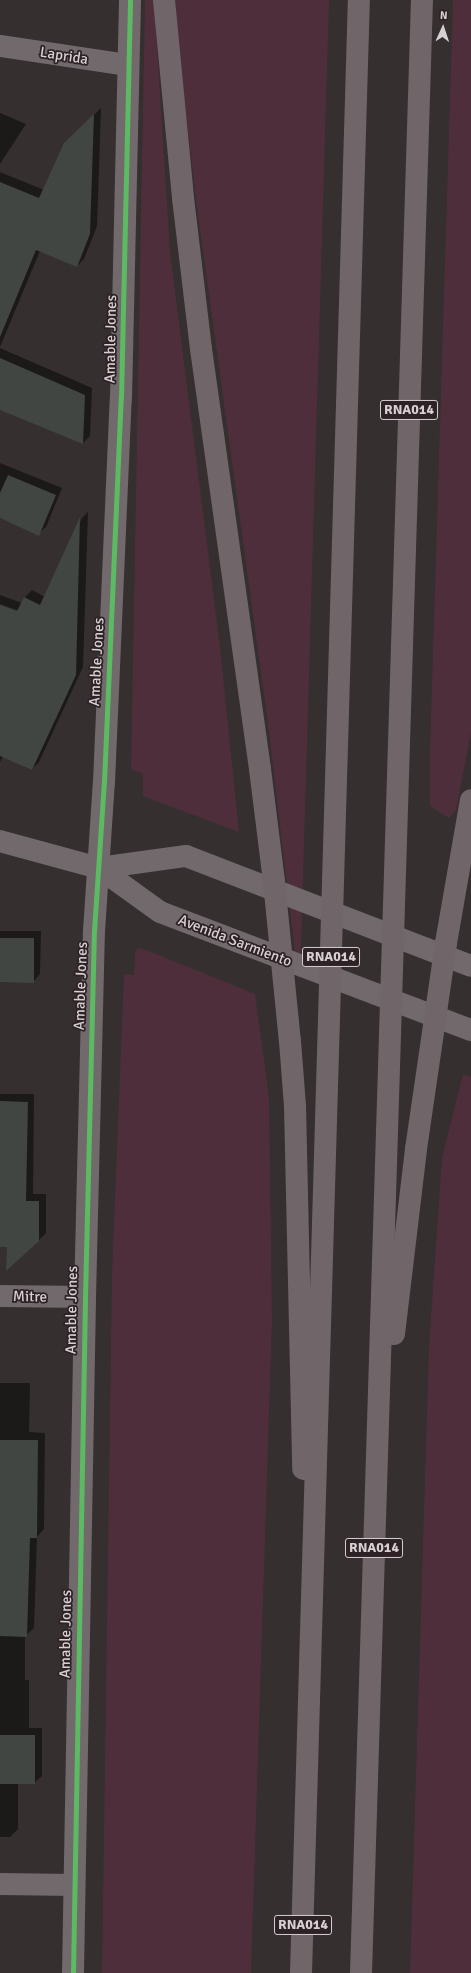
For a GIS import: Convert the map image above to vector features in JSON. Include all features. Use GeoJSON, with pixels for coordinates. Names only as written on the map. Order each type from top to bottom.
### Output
{"type":"FeatureCollection","features":[{"type":"Feature","properties":{"kind":"highway"},"geometry":{"type":"LineString","coordinates":[[164,0],[181,182],[201,349],[260,769],[284,972],[295,1106],[309,1730]]}},
{"type":"Feature","properties":{"kind":"highway","name":"RNA014"},"geometry":{"type":"LineString","coordinates":[[301,1973],[359,0]]}},
{"type":"Feature","properties":{"kind":"highway","name":"RNA014"},"geometry":{"type":"LineString","coordinates":[[362,1968],[378,1470],[386,1138],[422,0]]}},
{"type":"Feature","properties":{"kind":"highway"},"geometry":{"type":"LineString","coordinates":[[378,1470],[416,1149],[446,944],[471,800]]}},
{"type":"Feature","properties":{"kind":"highway"},"geometry":{"type":"LineString","coordinates":[[290,1973],[304,1877]]}},
{"type":"Feature","properties":{"kind":"street","name":"Amable Jones"},"geometry":{"type":"LineString","coordinates":[[73,1973],[84,1297],[94,930],[99,868],[121,398],[127,66],[130,0]]}},
{"type":"Feature","properties":{"kind":"street","name":"Laprida"},"geometry":{"type":"LineString","coordinates":[[0,46],[127,66]]}},
{"type":"Feature","properties":{"kind":"street","name":"Avenida Sarmiento"},"geometry":{"type":"LineString","coordinates":[[0,841],[99,868],[160,912],[471,1030]]}},
{"type":"Feature","properties":{"kind":"street","name":"Avenida Sarmiento"},"geometry":{"type":"LineString","coordinates":[[99,868],[186,856],[471,966]]}},
{"type":"Feature","properties":{"kind":"street","name":"Mitre"},"geometry":{"type":"LineString","coordinates":[[0,1296],[84,1297]]}},
{"type":"Feature","properties":{"kind":"street"},"geometry":{"type":"LineString","coordinates":[[0,1884],[74,1885]]}},
{"type":"Feature","properties":{"kind":"shaded area"},"geometry":{"type":"Polygon","coordinates":[[[145,0],[154,0],[170,251],[220,647],[239,832],[143,796],[143,774],[131,769],[145,0]]]}},
{"type":"Feature","properties":{"kind":"shaded area"},"geometry":{"type":"Polygon","coordinates":[[[175,0],[329,0],[300,980],[298,977],[267,716],[196,200],[177,36],[175,0]]]}},
{"type":"Feature","properties":{"kind":"shaded area"},"geometry":{"type":"Polygon","coordinates":[[[453,0],[471,0],[471,733],[456,810],[449,818],[430,806],[430,751],[453,0]]]}},
{"type":"Feature","properties":{"kind":"shaded area"},"geometry":{"type":"Polygon","coordinates":[[[138,948],[144,949],[255,994],[269,1097],[272,1320],[251,1973],[102,1973],[112,1275],[124,974],[134,975],[135,953],[138,948]]]}},
{"type":"Feature","properties":{"kind":"shaded area"},"geometry":{"type":"Polygon","coordinates":[[[463,1074],[471,1077],[471,1973],[410,1973],[429,1346],[442,1158],[463,1074]]]}},
{"type":"Feature","properties":{"kind":"building"},"geometry":{"type":"Polygon","coordinates":[[[94,114],[90,234],[77,267],[36,250],[0,337],[0,182],[39,198],[64,143],[94,114]]]}},
{"type":"Feature","properties":{"kind":"building"},"geometry":{"type":"Polygon","coordinates":[[[0,358],[85,395],[83,444],[0,410],[0,358]]]}},
{"type":"Feature","properties":{"kind":"building"},"geometry":{"type":"Polygon","coordinates":[[[8,475],[56,495],[39,536],[0,518],[0,493],[8,475]]]}},
{"type":"Feature","properties":{"kind":"building"},"geometry":{"type":"Polygon","coordinates":[[[80,517],[76,675],[32,770],[0,756],[0,605],[17,611],[24,597],[40,605],[80,517]]]}},
{"type":"Feature","properties":{"kind":"building"},"geometry":{"type":"Polygon","coordinates":[[[0,938],[34,938],[34,983],[0,982],[0,938]]]}},
{"type":"Feature","properties":{"kind":"building"},"geometry":{"type":"Polygon","coordinates":[[[0,1101],[28,1102],[26,1201],[39,1201],[39,1241],[6,1271],[7,1247],[0,1247],[0,1101]]]}},
{"type":"Feature","properties":{"kind":"building"},"geometry":{"type":"Polygon","coordinates":[[[0,1440],[38,1440],[37,1538],[30,1538],[27,1637],[0,1636],[0,1440]]]}},
{"type":"Feature","properties":{"kind":"building"},"geometry":{"type":"Polygon","coordinates":[[[0,1735],[35,1735],[35,1784],[0,1784],[0,1735]]]}},
{"type":"Feature","properties":{"kind":"cycle path"},"geometry":{"type":"LineString","coordinates":[[73,1973],[85,1297],[94,931],[104,782],[121,398],[130,0]]}}]}
